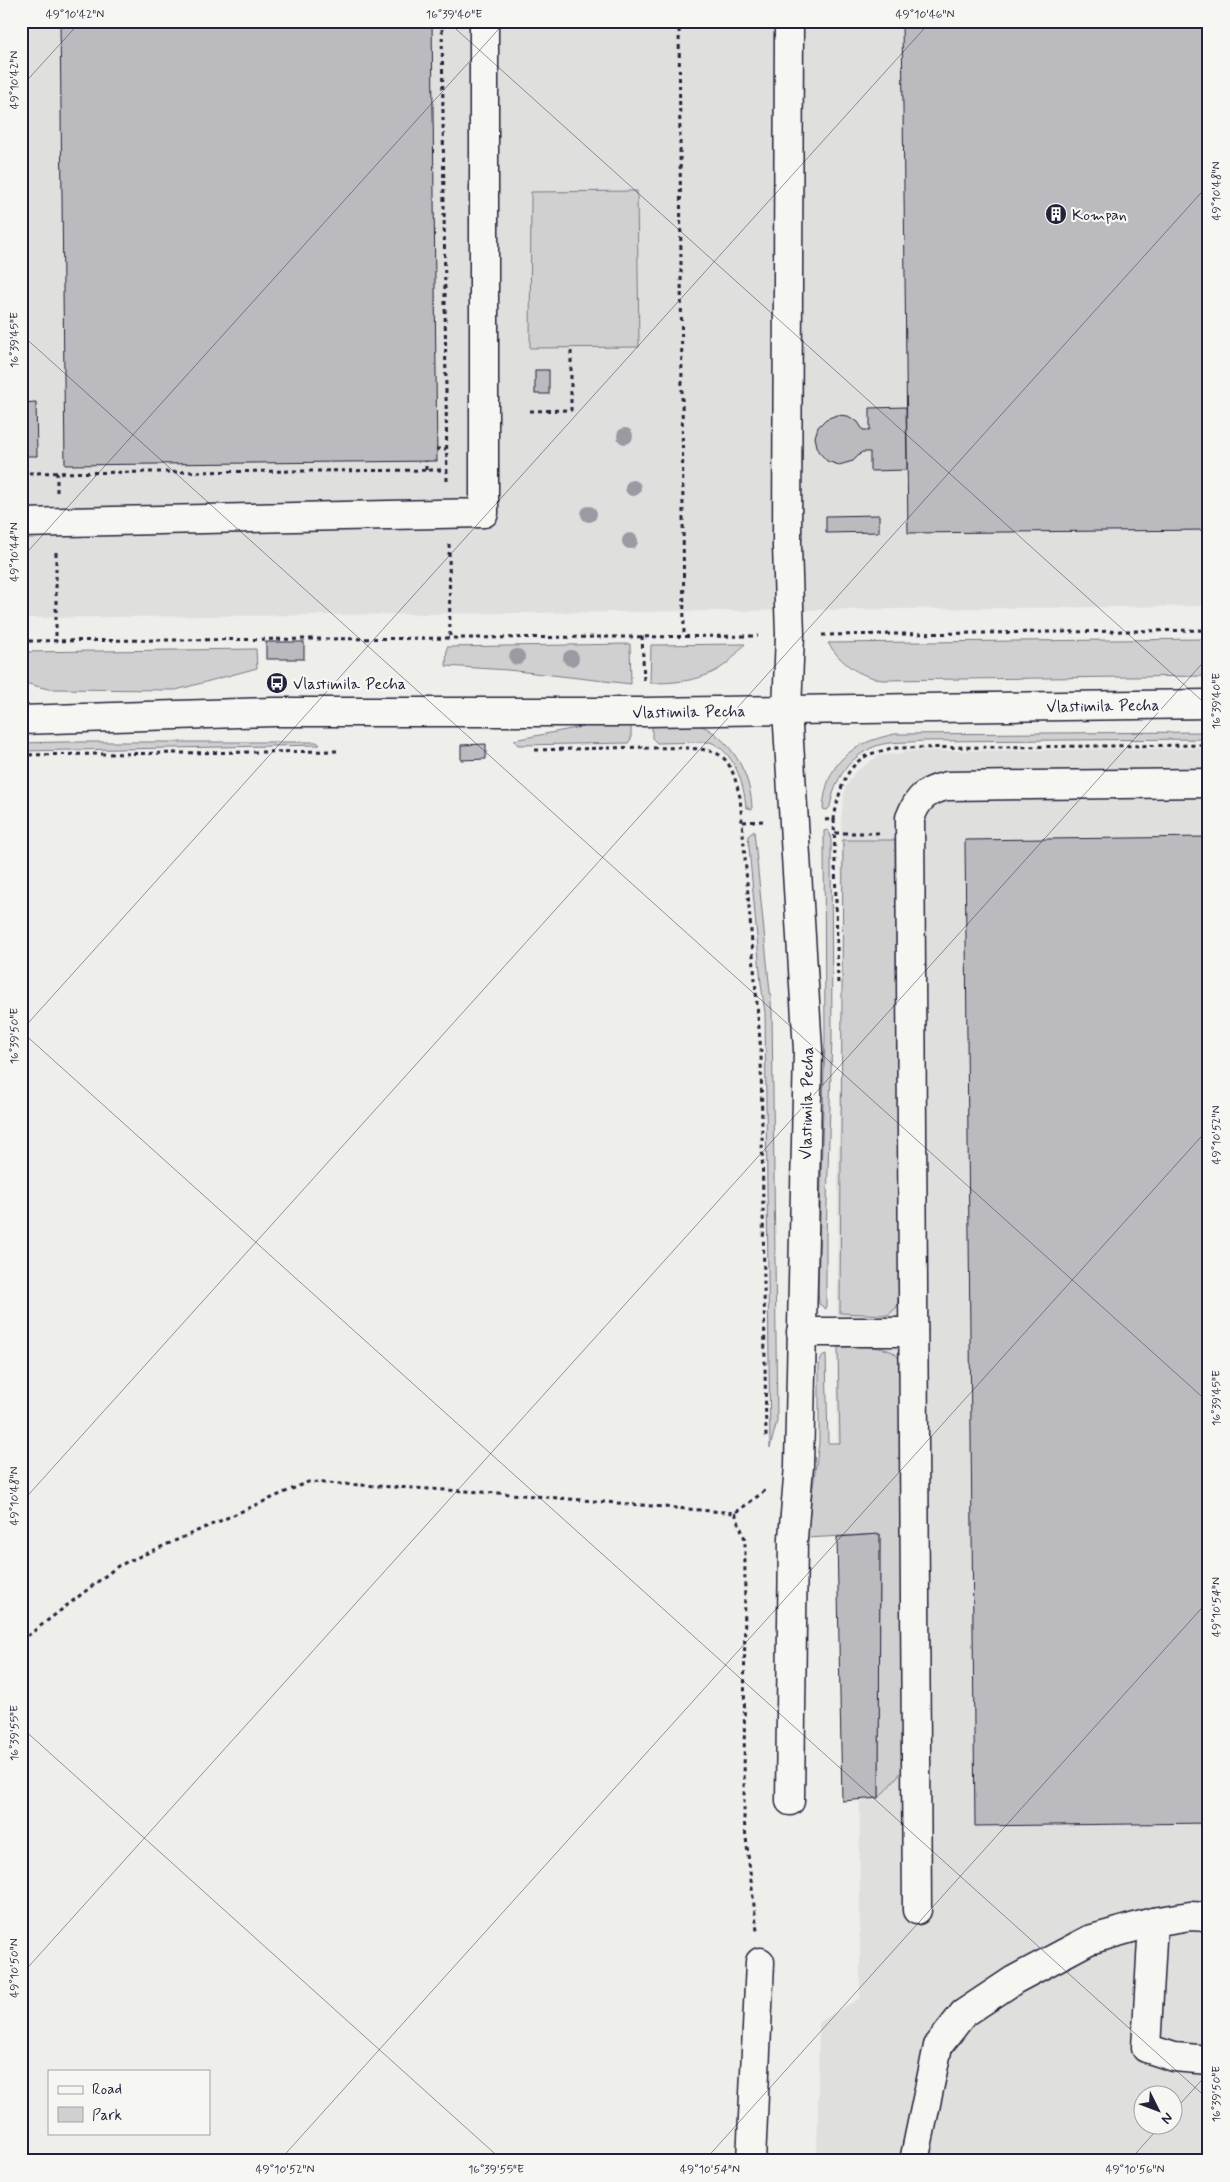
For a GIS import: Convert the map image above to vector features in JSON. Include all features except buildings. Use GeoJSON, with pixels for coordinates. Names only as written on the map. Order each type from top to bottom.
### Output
{"type":"FeatureCollection","features":[{"type":"Feature","properties":{"kind":"street"},"geometry":{"type":"LineString","coordinates":[[21,523],[484,513],[484,21]]}},
{"type":"Feature","properties":{"kind":"street"},"geometry":{"type":"LineString","coordinates":[[787,710],[790,635],[787,546],[789,21]]}},
{"type":"Feature","properties":{"kind":"street","name":"Vlastimila Pecha"},"geometry":{"type":"LineString","coordinates":[[21,720],[273,712],[645,712],[1209,704]]}},
{"type":"Feature","properties":{"kind":"street","name":"Vlastimila Pecha"},"geometry":{"type":"LineString","coordinates":[[787,710],[808,1050],[799,1466],[793,1538],[790,1801]]}},
{"type":"Feature","properties":{"kind":"street"},"geometry":{"type":"LineString","coordinates":[[917,1910],[910,818],[914,806],[930,790],[946,786],[1209,783]]}},
{"type":"Feature","properties":{"kind":"street"},"geometry":{"type":"LineString","coordinates":[[801,1332],[913,1332]]}},
{"type":"Feature","properties":{"kind":"street"},"geometry":{"type":"LineString","coordinates":[[914,2161],[938,2046],[963,2014],[1014,1980],[1089,1940],[1153,1922],[1190,1916],[1209,1917]]}},
{"type":"Feature","properties":{"kind":"street"},"geometry":{"type":"LineString","coordinates":[[1153,1922],[1146,2048],[1174,2057],[1209,2060]]}},
{"type":"Feature","properties":{"kind":"street"},"geometry":{"type":"LineString","coordinates":[[751,2161],[760,1962]]}},
{"type":"Feature","properties":{"kind":"path"},"geometry":{"type":"LineString","coordinates":[[442,21],[447,485]]}},
{"type":"Feature","properties":{"kind":"path"},"geometry":{"type":"LineString","coordinates":[[679,21],[684,636]]}},
{"type":"Feature","properties":{"kind":"path"},"geometry":{"type":"LineString","coordinates":[[530,411],[571,410],[571,347]]}},
{"type":"Feature","properties":{"kind":"path"},"geometry":{"type":"LineString","coordinates":[[436,449],[446,449]]}},
{"type":"Feature","properties":{"kind":"path"},"geometry":{"type":"LineString","coordinates":[[426,461],[426,470]]}},
{"type":"Feature","properties":{"kind":"path"},"geometry":{"type":"LineString","coordinates":[[21,473],[446,470]]}},
{"type":"Feature","properties":{"kind":"path"},"geometry":{"type":"LineString","coordinates":[[56,501],[57,473]]}},
{"type":"Feature","properties":{"kind":"path"},"geometry":{"type":"LineString","coordinates":[[449,536],[450,638]]}},
{"type":"Feature","properties":{"kind":"path"},"geometry":{"type":"LineString","coordinates":[[56,548],[56,641]]}},
{"type":"Feature","properties":{"kind":"path"},"geometry":{"type":"LineString","coordinates":[[21,641],[1209,630]]}},
{"type":"Feature","properties":{"kind":"path"},"geometry":{"type":"LineString","coordinates":[[642,636],[644,688]]}},
{"type":"Feature","properties":{"kind":"path"},"geometry":{"type":"LineString","coordinates":[[645,739],[645,748]]}},
{"type":"Feature","properties":{"kind":"path"},"geometry":{"type":"LineString","coordinates":[[818,820],[834,819],[837,799],[843,782],[854,766],[867,756],[891,748],[1209,745]]}},
{"type":"Feature","properties":{"kind":"path"},"geometry":{"type":"LineString","coordinates":[[534,750],[645,748],[704,750],[721,755],[731,769],[740,797],[760,1053],[766,1440]]}},
{"type":"Feature","properties":{"kind":"path"},"geometry":{"type":"LineString","coordinates":[[21,755],[337,751]]}},
{"type":"Feature","properties":{"kind":"path"},"geometry":{"type":"LineString","coordinates":[[835,833],[910,833]]}},
{"type":"Feature","properties":{"kind":"path"},"geometry":{"type":"LineString","coordinates":[[21,1641],[118,1566],[308,1482],[499,1493],[736,1513],[799,1466]]}},
{"type":"Feature","properties":{"kind":"path"},"geometry":{"type":"LineString","coordinates":[[766,1480],[766,1490]]}},
{"type":"Feature","properties":{"kind":"path"},"geometry":{"type":"LineString","coordinates":[[736,1513],[745,1539],[744,1820],[760,1962]]}},
{"type":"Feature","properties":{"kind":"shaded area"},"geometry":{"type":"Polygon","coordinates":[[[21,21],[1209,21],[1209,606],[21,618],[21,21]]]}},
{"type":"Feature","properties":{"kind":"shaded area"},"geometry":{"type":"Polygon","coordinates":[[[1209,748],[1209,2161],[817,2161],[819,2022],[860,1998],[859,1462],[837,1462],[838,1161],[843,1019],[841,820],[845,789],[854,773],[878,756],[914,751],[1209,748]]]}},
{"type":"Feature","properties":{"kind":"green space"},"geometry":{"type":"Polygon","coordinates":[[[637,191],[639,347],[530,348],[531,192],[637,191]]]}},
{"type":"Feature","properties":{"kind":"green space"},"geometry":{"type":"Polygon","coordinates":[[[1209,639],[1209,676],[882,680],[851,668],[828,643],[1209,639]]]}},
{"type":"Feature","properties":{"kind":"green space"},"geometry":{"type":"Polygon","coordinates":[[[630,644],[631,684],[508,670],[446,666],[447,647],[630,644]]]}},
{"type":"Feature","properties":{"kind":"green space"},"geometry":{"type":"Polygon","coordinates":[[[745,644],[729,662],[709,674],[690,680],[650,683],[651,645],[745,644]]]}},
{"type":"Feature","properties":{"kind":"green space"},"geometry":{"type":"Polygon","coordinates":[[[256,649],[257,668],[176,690],[48,689],[21,682],[21,652],[256,649]]]}},
{"type":"Feature","properties":{"kind":"green space"},"geometry":{"type":"Polygon","coordinates":[[[628,718],[631,719],[631,739],[628,743],[518,745],[514,740],[628,718]]]}},
{"type":"Feature","properties":{"kind":"green space"},"geometry":{"type":"Polygon","coordinates":[[[652,718],[695,723],[719,737],[737,758],[743,770],[748,783],[752,810],[746,807],[743,788],[736,769],[731,760],[718,746],[710,742],[657,743],[652,738],[652,718]]]}},
{"type":"Feature","properties":{"kind":"green space"},"geometry":{"type":"Polygon","coordinates":[[[1209,732],[1209,739],[922,741],[881,744],[866,751],[850,763],[839,778],[830,807],[827,810],[823,809],[829,779],[835,767],[844,757],[866,743],[895,734],[1209,732]]]}},
{"type":"Feature","properties":{"kind":"green space"},"geometry":{"type":"Polygon","coordinates":[[[317,742],[320,745],[21,751],[21,743],[317,742]]]}},
{"type":"Feature","properties":{"kind":"green space"},"geometry":{"type":"Polygon","coordinates":[[[827,830],[830,833],[831,841],[832,1037],[826,1237],[826,1309],[819,1304],[818,1290],[825,1037],[824,831],[827,830]]]}},
{"type":"Feature","properties":{"kind":"green space"},"geometry":{"type":"Polygon","coordinates":[[[754,831],[772,1012],[777,1421],[770,1448],[765,1013],[748,836],[754,831]]]}},
{"type":"Feature","properties":{"kind":"green space"},"geometry":{"type":"Polygon","coordinates":[[[843,840],[895,840],[900,1283],[897,1307],[888,1315],[840,1313],[843,840]]]}},
{"type":"Feature","properties":{"kind":"green space"},"geometry":{"type":"Polygon","coordinates":[[[838,1347],[870,1347],[893,1352],[897,1356],[901,1367],[903,1770],[879,1798],[880,1534],[806,1538],[819,1443],[819,1364],[822,1356],[826,1354],[828,1443],[840,1443],[838,1347]]]}},
{"type":"Feature","properties":{"kind":"place","name":"Kompan"},"geometry":{"type":"Point","coordinates":[1056,214]}},
{"type":"Feature","properties":{"kind":"place","name":"Vlastimila Pecha"},"geometry":{"type":"Point","coordinates":[277,683]}}]}
